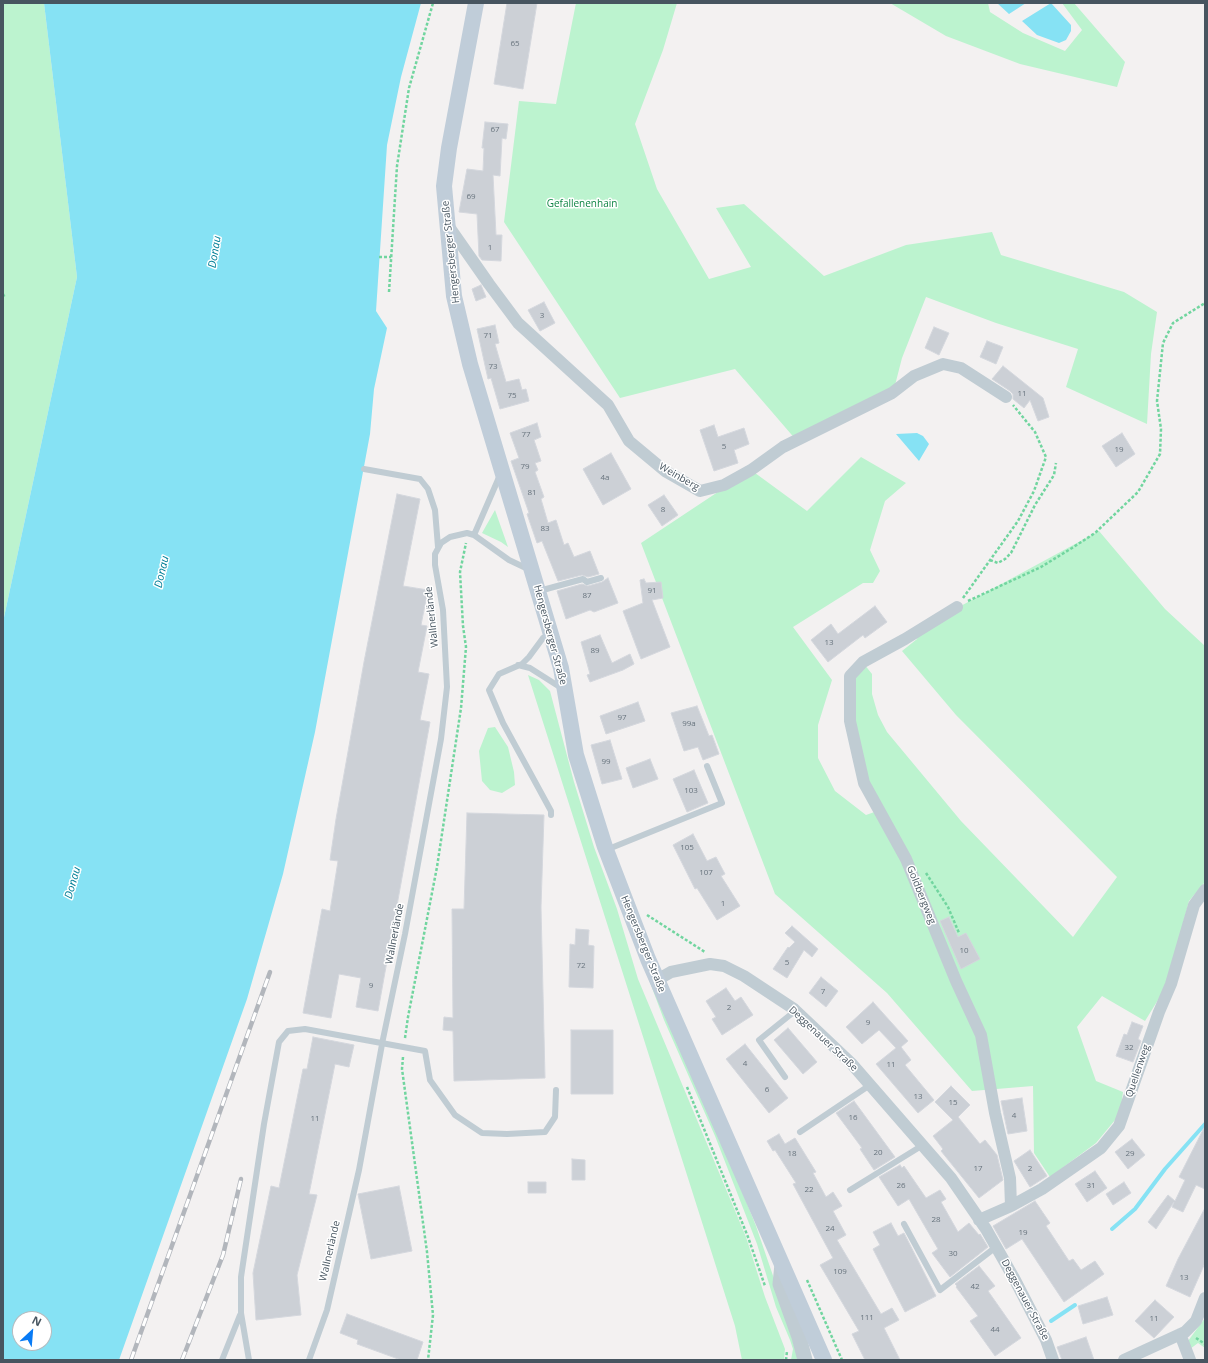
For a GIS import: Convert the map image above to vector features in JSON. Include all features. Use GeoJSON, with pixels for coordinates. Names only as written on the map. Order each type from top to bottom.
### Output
{"type":"FeatureCollection","features":[{"type":"Feature","properties":{"kind":"main road","name":"Hengersberger Straße"},"geometry":{"type":"LineString","coordinates":[[476,3],[449,148],[444,186],[454,296],[470,364],[551,633],[560,668],[576,755],[606,850],[657,980],[824,1360]]}},
{"type":"Feature","properties":{"kind":"street","name":"Weinberg"},"geometry":{"type":"LineString","coordinates":[[447,223],[518,323],[608,406],[629,441],[665,471],[700,491],[724,485],[751,470],[783,448],[892,393],[914,376],[943,364],[961,368],[1006,397]]}},
{"type":"Feature","properties":{"kind":"street","name":"Goldbergweg"},"geometry":{"type":"LineString","coordinates":[[957,607],[905,639],[863,662],[850,676],[850,721],[864,783],[906,859],[956,981],[981,1035],[1010,1178],[1011,1206]]}},
{"type":"Feature","properties":{"kind":"street","name":"Quellenweg"},"geometry":{"type":"LineString","coordinates":[[1011,1206],[1042,1189],[1101,1148],[1119,1126],[1159,1012],[1171,984],[1194,905],[1205,890]]}},
{"type":"Feature","properties":{"kind":"street","name":"Deggenauer Straße"},"geometry":{"type":"LineString","coordinates":[[657,980],[671,972],[710,964],[724,966],[744,976],[796,1011],[850,1063],[951,1178],[996,1247],[1046,1340],[1053,1360]]}},
{"type":"Feature","properties":{"kind":"street"},"geometry":{"type":"LineString","coordinates":[[979,1220],[1011,1206]]}},
{"type":"Feature","properties":{"kind":"street","name":"Hengersberger Straße"},"geometry":{"type":"LineString","coordinates":[[782,1264],[780,1284],[799,1337],[805,1360]]}},
{"type":"Feature","properties":{"kind":"street"},"geometry":{"type":"LineString","coordinates":[[1124,1360],[1180,1334],[1196,1321],[1205,1298]]}},
{"type":"Feature","properties":{"kind":"street"},"geometry":{"type":"LineString","coordinates":[[1180,1334],[1190,1360]]}},
{"type":"Feature","properties":{"kind":"lane","name":"Wallnerlände"},"geometry":{"type":"LineString","coordinates":[[309,1360],[326,1310],[347,1225],[405,934],[441,739],[447,687],[443,610],[435,565],[435,554],[438,547],[435,510],[428,489],[420,479],[364,469]]}},
{"type":"Feature","properties":{"kind":"lane"},"geometry":{"type":"LineString","coordinates":[[474,535],[490,495],[502,472]]}},
{"type":"Feature","properties":{"kind":"lane"},"geometry":{"type":"LineString","coordinates":[[438,547],[450,537],[467,533],[474,535],[509,560],[533,572]]}},
{"type":"Feature","properties":{"kind":"lane"},"geometry":{"type":"LineString","coordinates":[[539,591],[583,579],[587,582],[601,578]]}},
{"type":"Feature","properties":{"kind":"lane"},"geometry":{"type":"LineString","coordinates":[[551,633],[543,638],[529,657],[518,665],[498,674],[489,690],[503,723],[551,811],[551,815]]}},
{"type":"Feature","properties":{"kind":"lane"},"geometry":{"type":"LineString","coordinates":[[518,665],[530,668],[564,690]]}},
{"type":"Feature","properties":{"kind":"lane"},"geometry":{"type":"LineString","coordinates":[[606,850],[722,803],[707,766]]}},
{"type":"Feature","properties":{"kind":"lane"},"geometry":{"type":"LineString","coordinates":[[785,1077],[759,1040],[796,1011]]}},
{"type":"Feature","properties":{"kind":"lane"},"geometry":{"type":"LineString","coordinates":[[248,1360],[241,1313],[241,1277],[264,1124],[279,1042],[288,1031],[305,1028],[425,1051],[430,1080],[455,1115],[482,1133],[507,1134],[545,1132],[555,1117],[556,1090]]}},
{"type":"Feature","properties":{"kind":"lane"},"geometry":{"type":"LineString","coordinates":[[800,1132],[870,1085]]}},
{"type":"Feature","properties":{"kind":"lane"},"geometry":{"type":"LineString","coordinates":[[850,1190],[923,1145]]}},
{"type":"Feature","properties":{"kind":"lane"},"geometry":{"type":"LineString","coordinates":[[904,1224],[940,1290],[996,1247]]}},
{"type":"Feature","properties":{"kind":"lane"},"geometry":{"type":"LineString","coordinates":[[222,1360],[241,1313]]}},
{"type":"Feature","properties":{"kind":"path"},"geometry":{"type":"LineString","coordinates":[[389,292],[398,166],[409,88],[433,3]]}},
{"type":"Feature","properties":{"kind":"path"},"geometry":{"type":"LineString","coordinates":[[379,257],[391,257]]}},
{"type":"Feature","properties":{"kind":"path"},"geometry":{"type":"LineString","coordinates":[[3,294],[5,298]]}},
{"type":"Feature","properties":{"kind":"path"},"geometry":{"type":"LineString","coordinates":[[957,607],[1041,567],[1072,548],[1095,533],[1138,492],[1160,454],[1161,429],[1157,401],[1163,343],[1173,323],[1205,303]]}},
{"type":"Feature","properties":{"kind":"path"},"geometry":{"type":"LineString","coordinates":[[957,607],[1018,521],[1034,491],[1046,457],[1035,432],[1006,397]]}},
{"type":"Feature","properties":{"kind":"path"},"geometry":{"type":"LineString","coordinates":[[990,560],[998,563],[1011,553],[1035,505],[1054,475],[1056,463]]}},
{"type":"Feature","properties":{"kind":"path"},"geometry":{"type":"LineString","coordinates":[[428,1360],[433,1315],[427,1252],[402,1069],[408,1017],[437,867],[461,708],[466,647],[463,626],[460,572],[465,554]]}},
{"type":"Feature","properties":{"kind":"path"},"geometry":{"type":"LineString","coordinates":[[925,872],[936,885],[948,907],[959,933]]}},
{"type":"Feature","properties":{"kind":"path"},"geometry":{"type":"LineString","coordinates":[[647,915],[706,953]]}},
{"type":"Feature","properties":{"kind":"path"},"geometry":{"type":"LineString","coordinates":[[685,1083],[748,1237],[767,1291]]}},
{"type":"Feature","properties":{"kind":"path"},"geometry":{"type":"LineString","coordinates":[[786,1347],[786,1360]]}},
{"type":"Feature","properties":{"kind":"green space"},"geometry":{"type":"Polygon","coordinates":[[[3,3],[44,3],[77,277],[3,622],[3,3]]]}},
{"type":"Feature","properties":{"kind":"green space","name":"Gefallenenhain"},"geometry":{"type":"Polygon","coordinates":[[[576,3],[677,3],[663,50],[635,124],[657,189],[709,279],[751,267],[716,208],[744,204],[824,276],[906,245],[992,232],[1001,255],[1124,292],[1157,312],[1151,354],[1147,424],[1066,387],[1078,349],[996,323],[926,297],[902,358],[893,393],[797,441],[735,369],[620,398],[504,222],[519,101],[556,104],[576,3]]]}},
{"type":"Feature","properties":{"kind":"green space"},"geometry":{"type":"Polygon","coordinates":[[[890,3],[988,3],[990,12],[1023,33],[1065,51],[1082,30],[1062,3],[1074,3],[1125,62],[1117,87],[1020,64],[946,36],[890,3]]]}},
{"type":"Feature","properties":{"kind":"green space"},"geometry":{"type":"Polygon","coordinates":[[[861,457],[906,483],[885,501],[870,550],[880,571],[873,583],[863,583],[793,627],[832,680],[818,725],[818,758],[835,791],[866,815],[880,810],[865,783],[852,721],[851,676],[864,664],[872,674],[872,694],[878,715],[887,732],[961,821],[1073,937],[1117,877],[956,715],[902,651],[917,639],[919,632],[957,608],[1099,531],[1165,609],[1205,646],[1205,882],[1189,901],[1166,987],[1145,1021],[1102,996],[1077,1027],[1096,1081],[1123,1092],[1120,1114],[1096,1143],[1050,1177],[1034,1153],[1033,1086],[972,1091],[887,993],[775,894],[641,543],[751,470],[807,511],[861,457]]]}},
{"type":"Feature","properties":{"kind":"green space"},"geometry":{"type":"Polygon","coordinates":[[[495,510],[508,547],[482,533],[495,510]]]}},
{"type":"Feature","properties":{"kind":"green space"},"geometry":{"type":"Polygon","coordinates":[[[528,675],[539,680],[550,691],[574,782],[594,847],[617,909],[638,979],[746,1237],[765,1297],[785,1349],[784,1360],[742,1360],[735,1326],[528,675]]]}},
{"type":"Feature","properties":{"kind":"green space"},"geometry":{"type":"Polygon","coordinates":[[[495,727],[508,747],[514,772],[515,785],[502,793],[490,790],[482,781],[479,751],[488,728],[495,727]]]}},
{"type":"Feature","properties":{"kind":"green space"},"geometry":{"type":"Polygon","coordinates":[[[642,961],[717,1128],[756,1226],[783,1305],[798,1360],[791,1360],[793,1349],[776,1307],[757,1244],[715,1136],[664,1020],[642,961]]]}},
{"type":"Feature","properties":{"kind":"green space"},"geometry":{"type":"Polygon","coordinates":[[[1205,1318],[1205,1348],[1198,1343],[1190,1349],[1188,1341],[1205,1318]]]}},
{"type":"Feature","properties":{"kind":"water","name":"Donau"},"geometry":{"type":"Polygon","coordinates":[[[44,3],[421,3],[401,77],[387,145],[376,311],[387,328],[374,389],[370,434],[315,732],[283,874],[247,999],[119,1360],[3,1360],[3,622],[77,277],[44,3]]]}},
{"type":"Feature","properties":{"kind":"water"},"geometry":{"type":"Polygon","coordinates":[[[997,3],[1026,3],[1009,14],[997,3]]]}},
{"type":"Feature","properties":{"kind":"water"},"geometry":{"type":"Polygon","coordinates":[[[1051,3],[1071,25],[1071,31],[1066,40],[1059,43],[1037,35],[1022,21],[1051,3]]]}},
{"type":"Feature","properties":{"kind":"water"},"geometry":{"type":"Polygon","coordinates":[[[917,433],[923,436],[929,444],[919,461],[896,434],[917,433]]]}},
{"type":"Feature","properties":{"kind":"building"},"geometry":{"type":"Polygon","coordinates":[[[507,3],[537,3],[523,89],[494,84],[507,3]]]}},
{"type":"Feature","properties":{"kind":"building"},"geometry":{"type":"Polygon","coordinates":[[[485,122],[508,124],[506,139],[502,138],[500,176],[493,175],[496,235],[502,235],[501,261],[482,260],[479,256],[477,214],[459,212],[467,169],[483,171],[484,148],[482,148],[485,122]]]}},
{"type":"Feature","properties":{"kind":"building"},"geometry":{"type":"Polygon","coordinates":[[[481,285],[486,297],[476,301],[472,289],[481,285]]]}},
{"type":"Feature","properties":{"kind":"building"},"geometry":{"type":"Polygon","coordinates":[[[544,302],[555,323],[540,331],[528,310],[544,302]]]}},
{"type":"Feature","properties":{"kind":"building"},"geometry":{"type":"Polygon","coordinates":[[[495,325],[499,343],[495,344],[506,382],[519,379],[522,390],[526,389],[529,401],[500,409],[491,378],[488,379],[477,329],[495,325]]]}},
{"type":"Feature","properties":{"kind":"building"},"geometry":{"type":"Polygon","coordinates":[[[934,327],[949,333],[939,355],[925,348],[934,327]]]}},
{"type":"Feature","properties":{"kind":"building"},"geometry":{"type":"Polygon","coordinates":[[[987,341],[1003,347],[996,364],[980,357],[987,341]]]}},
{"type":"Feature","properties":{"kind":"building"},"geometry":{"type":"Polygon","coordinates":[[[1003,366],[1043,398],[1049,417],[1038,421],[1030,400],[1024,408],[1013,399],[1013,394],[1010,391],[992,379],[1003,366]]]}},
{"type":"Feature","properties":{"kind":"building"},"geometry":{"type":"Polygon","coordinates":[[[537,423],[541,437],[534,440],[541,461],[535,463],[538,470],[535,472],[544,497],[541,499],[548,523],[556,520],[564,545],[568,543],[574,557],[590,551],[599,574],[588,577],[582,575],[558,581],[542,541],[537,543],[527,514],[529,513],[511,461],[519,458],[510,433],[537,423]]]}},
{"type":"Feature","properties":{"kind":"building"},"geometry":{"type":"Polygon","coordinates":[[[714,425],[718,437],[744,428],[749,444],[734,450],[738,463],[714,471],[700,430],[714,425]]]}},
{"type":"Feature","properties":{"kind":"building"},"geometry":{"type":"Polygon","coordinates":[[[1122,433],[1135,454],[1116,467],[1102,446],[1122,433]]]}},
{"type":"Feature","properties":{"kind":"building"},"geometry":{"type":"Polygon","coordinates":[[[611,453],[631,489],[603,505],[583,469],[611,453]]]}},
{"type":"Feature","properties":{"kind":"building"},"geometry":{"type":"Polygon","coordinates":[[[397,494],[420,499],[403,586],[428,590],[421,625],[427,626],[418,672],[429,674],[420,720],[430,722],[378,1011],[356,1007],[361,978],[339,974],[331,1018],[303,1013],[322,909],[330,911],[338,861],[330,860],[336,819],[364,662],[397,494]]]}},
{"type":"Feature","properties":{"kind":"building"},"geometry":{"type":"Polygon","coordinates":[[[664,495],[678,515],[662,526],[648,505],[664,495]]]}},
{"type":"Feature","properties":{"kind":"building"},"geometry":{"type":"Polygon","coordinates":[[[608,578],[618,603],[594,612],[590,610],[566,619],[557,591],[582,584],[588,586],[602,582],[608,578]]]}},
{"type":"Feature","properties":{"kind":"building"},"geometry":{"type":"Polygon","coordinates":[[[644,579],[646,583],[661,582],[663,598],[652,600],[670,647],[641,659],[623,611],[643,603],[640,580],[644,579]]]}},
{"type":"Feature","properties":{"kind":"building"},"geometry":{"type":"Polygon","coordinates":[[[875,606],[887,622],[865,638],[863,635],[828,662],[811,640],[831,624],[838,634],[875,606]]]}},
{"type":"Feature","properties":{"kind":"building"},"geometry":{"type":"Polygon","coordinates":[[[600,635],[612,663],[630,654],[634,664],[623,670],[590,682],[587,675],[590,674],[581,642],[600,635]]]}},
{"type":"Feature","properties":{"kind":"building"},"geometry":{"type":"Polygon","coordinates":[[[638,702],[645,721],[606,734],[600,716],[638,702]]]}},
{"type":"Feature","properties":{"kind":"building"},"geometry":{"type":"Polygon","coordinates":[[[697,706],[709,736],[712,735],[719,754],[703,760],[698,747],[684,751],[671,713],[697,706]]]}},
{"type":"Feature","properties":{"kind":"building"},"geometry":{"type":"Polygon","coordinates":[[[610,740],[622,779],[602,784],[591,745],[610,740]]]}},
{"type":"Feature","properties":{"kind":"building"},"geometry":{"type":"Polygon","coordinates":[[[650,759],[658,779],[633,788],[626,768],[650,759]]]}},
{"type":"Feature","properties":{"kind":"building"},"geometry":{"type":"Polygon","coordinates":[[[694,770],[708,803],[687,812],[673,779],[694,770]]]}},
{"type":"Feature","properties":{"kind":"building"},"geometry":{"type":"Polygon","coordinates":[[[467,813],[544,815],[541,907],[545,1078],[454,1081],[453,1031],[443,1030],[444,1017],[453,1018],[452,909],[464,909],[467,813]]]}},
{"type":"Feature","properties":{"kind":"building"},"geometry":{"type":"Polygon","coordinates":[[[693,834],[707,861],[716,857],[725,874],[721,876],[740,906],[717,920],[697,888],[695,889],[673,845],[693,834]]]}},
{"type":"Feature","properties":{"kind":"building"},"geometry":{"type":"Polygon","coordinates":[[[949,917],[958,937],[966,933],[980,959],[961,969],[940,921],[949,917]]]}},
{"type":"Feature","properties":{"kind":"building"},"geometry":{"type":"Polygon","coordinates":[[[792,926],[818,949],[812,957],[804,950],[787,978],[773,969],[788,947],[789,948],[795,942],[785,933],[792,926]]]}},
{"type":"Feature","properties":{"kind":"building"},"geometry":{"type":"Polygon","coordinates":[[[576,929],[589,930],[588,945],[594,946],[593,988],[569,987],[570,944],[575,945],[576,929]]]}},
{"type":"Feature","properties":{"kind":"building"},"geometry":{"type":"Polygon","coordinates":[[[821,977],[838,991],[826,1007],[809,993],[821,977]]]}},
{"type":"Feature","properties":{"kind":"building"},"geometry":{"type":"Polygon","coordinates":[[[726,988],[735,1001],[741,997],[753,1015],[722,1035],[712,1019],[716,1017],[706,1001],[726,988]]]}},
{"type":"Feature","properties":{"kind":"building"},"geometry":{"type":"Polygon","coordinates":[[[873,1002],[908,1041],[901,1047],[911,1060],[905,1065],[934,1100],[918,1113],[876,1064],[896,1048],[879,1030],[862,1044],[846,1027],[873,1002]]]}},
{"type":"Feature","properties":{"kind":"building"},"geometry":{"type":"Polygon","coordinates":[[[1132,1022],[1143,1026],[1138,1039],[1141,1041],[1133,1062],[1116,1056],[1124,1034],[1127,1035],[1132,1022]]]}},
{"type":"Feature","properties":{"kind":"building"},"geometry":{"type":"Polygon","coordinates":[[[788,1028],[817,1062],[803,1074],[774,1040],[788,1028]]]}},
{"type":"Feature","properties":{"kind":"building"},"geometry":{"type":"Polygon","coordinates":[[[571,1030],[613,1030],[613,1094],[571,1094],[571,1030]]]}},
{"type":"Feature","properties":{"kind":"building"},"geometry":{"type":"Polygon","coordinates":[[[313,1037],[354,1045],[349,1067],[335,1064],[309,1194],[317,1195],[297,1275],[301,1315],[256,1320],[253,1273],[271,1186],[279,1188],[303,1069],[307,1069],[313,1037]]]}},
{"type":"Feature","properties":{"kind":"building"},"geometry":{"type":"Polygon","coordinates":[[[745,1044],[788,1098],[769,1113],[726,1059],[745,1044]]]}},
{"type":"Feature","properties":{"kind":"building"},"geometry":{"type":"Polygon","coordinates":[[[951,1086],[970,1105],[958,1117],[980,1144],[985,1140],[997,1155],[1003,1180],[979,1198],[941,1151],[943,1149],[933,1136],[953,1120],[935,1102],[951,1086]]]}},
{"type":"Feature","properties":{"kind":"building"},"geometry":{"type":"Polygon","coordinates":[[[1022,1098],[1027,1131],[1008,1134],[1001,1101],[1022,1098]]]}},
{"type":"Feature","properties":{"kind":"building"},"geometry":{"type":"Polygon","coordinates":[[[854,1101],[895,1157],[874,1170],[860,1149],[862,1148],[836,1113],[854,1101]]]}},
{"type":"Feature","properties":{"kind":"building"},"geometry":{"type":"Polygon","coordinates":[[[1205,1126],[1205,1189],[1196,1185],[1183,1212],[1172,1207],[1174,1202],[1156,1229],[1148,1222],[1168,1195],[1175,1201],[1185,1180],[1179,1177],[1205,1126]]]}},
{"type":"Feature","properties":{"kind":"building"},"geometry":{"type":"Polygon","coordinates":[[[779,1134],[785,1144],[795,1138],[816,1172],[813,1173],[826,1197],[833,1192],[842,1206],[833,1211],[846,1235],[837,1240],[881,1314],[892,1308],[899,1320],[884,1328],[900,1360],[865,1360],[852,1334],[859,1331],[820,1265],[833,1258],[793,1184],[796,1183],[775,1150],[773,1151],[767,1141],[779,1134]]]}},
{"type":"Feature","properties":{"kind":"building"},"geometry":{"type":"Polygon","coordinates":[[[1132,1139],[1145,1155],[1128,1169],[1115,1152],[1132,1139]]]}},
{"type":"Feature","properties":{"kind":"building"},"geometry":{"type":"Polygon","coordinates":[[[1030,1150],[1047,1176],[1030,1187],[1014,1161],[1030,1150]]]}},
{"type":"Feature","properties":{"kind":"building"},"geometry":{"type":"Polygon","coordinates":[[[572,1159],[585,1160],[585,1180],[572,1180],[572,1159]]]}},
{"type":"Feature","properties":{"kind":"building"},"geometry":{"type":"Polygon","coordinates":[[[900,1165],[902,1168],[904,1166],[926,1198],[940,1190],[946,1199],[941,1202],[958,1232],[969,1223],[979,1235],[980,1234],[988,1247],[950,1277],[932,1253],[938,1249],[909,1199],[898,1206],[879,1177],[900,1165]]]}},
{"type":"Feature","properties":{"kind":"building"},"geometry":{"type":"Polygon","coordinates":[[[1095,1171],[1107,1188],[1087,1202],[1075,1184],[1095,1171]]]}},
{"type":"Feature","properties":{"kind":"building"},"geometry":{"type":"Polygon","coordinates":[[[528,1182],[546,1182],[546,1193],[528,1193],[528,1182]]]}},
{"type":"Feature","properties":{"kind":"building"},"geometry":{"type":"Polygon","coordinates":[[[1124,1182],[1131,1193],[1113,1205],[1106,1194],[1124,1182]]]}},
{"type":"Feature","properties":{"kind":"building"},"geometry":{"type":"Polygon","coordinates":[[[399,1186],[412,1251],[371,1259],[358,1194],[399,1186]]]}},
{"type":"Feature","properties":{"kind":"building"},"geometry":{"type":"Polygon","coordinates":[[[1035,1201],[1050,1223],[1046,1226],[1069,1261],[1073,1259],[1081,1270],[1095,1261],[1104,1274],[1064,1302],[1022,1239],[1006,1249],[993,1226],[1035,1201]]]}},
{"type":"Feature","properties":{"kind":"building"},"geometry":{"type":"Polygon","coordinates":[[[1205,1208],[1205,1263],[1190,1297],[1166,1286],[1178,1259],[1205,1208]]]}},
{"type":"Feature","properties":{"kind":"building"},"geometry":{"type":"Polygon","coordinates":[[[891,1223],[898,1236],[904,1233],[936,1296],[905,1312],[873,1249],[880,1245],[873,1232],[891,1223]]]}},
{"type":"Feature","properties":{"kind":"building"},"geometry":{"type":"Polygon","coordinates":[[[979,1266],[995,1286],[988,1291],[1021,1338],[995,1356],[970,1321],[978,1316],[955,1284],[979,1266]]]}},
{"type":"Feature","properties":{"kind":"building"},"geometry":{"type":"Polygon","coordinates":[[[1107,1297],[1113,1315],[1083,1324],[1078,1306],[1107,1297]]]}},
{"type":"Feature","properties":{"kind":"building"},"geometry":{"type":"Polygon","coordinates":[[[1155,1300],[1174,1317],[1154,1338],[1135,1321],[1155,1300]]]}},
{"type":"Feature","properties":{"kind":"building"},"geometry":{"type":"Polygon","coordinates":[[[347,1314],[423,1342],[417,1360],[401,1360],[357,1344],[358,1340],[340,1333],[347,1314]]]}},
{"type":"Feature","properties":{"kind":"building"},"geometry":{"type":"Polygon","coordinates":[[[1086,1337],[1094,1360],[1062,1360],[1057,1347],[1086,1337]]]}},
{"type":"Feature","properties":{"kind":"waterway"},"geometry":{"type":"LineString","coordinates":[[1112,1229],[1135,1209],[1165,1169],[1205,1124]]}},
{"type":"Feature","properties":{"kind":"waterway"},"geometry":{"type":"LineString","coordinates":[[1051,1321],[1075,1305]]}},
{"type":"Feature","properties":{"kind":"railway"},"geometry":{"type":"LineString","coordinates":[[131,1360],[270,972]]}},
{"type":"Feature","properties":{"kind":"railway"},"geometry":{"type":"LineString","coordinates":[[182,1360],[223,1255],[241,1179]]}}]}
